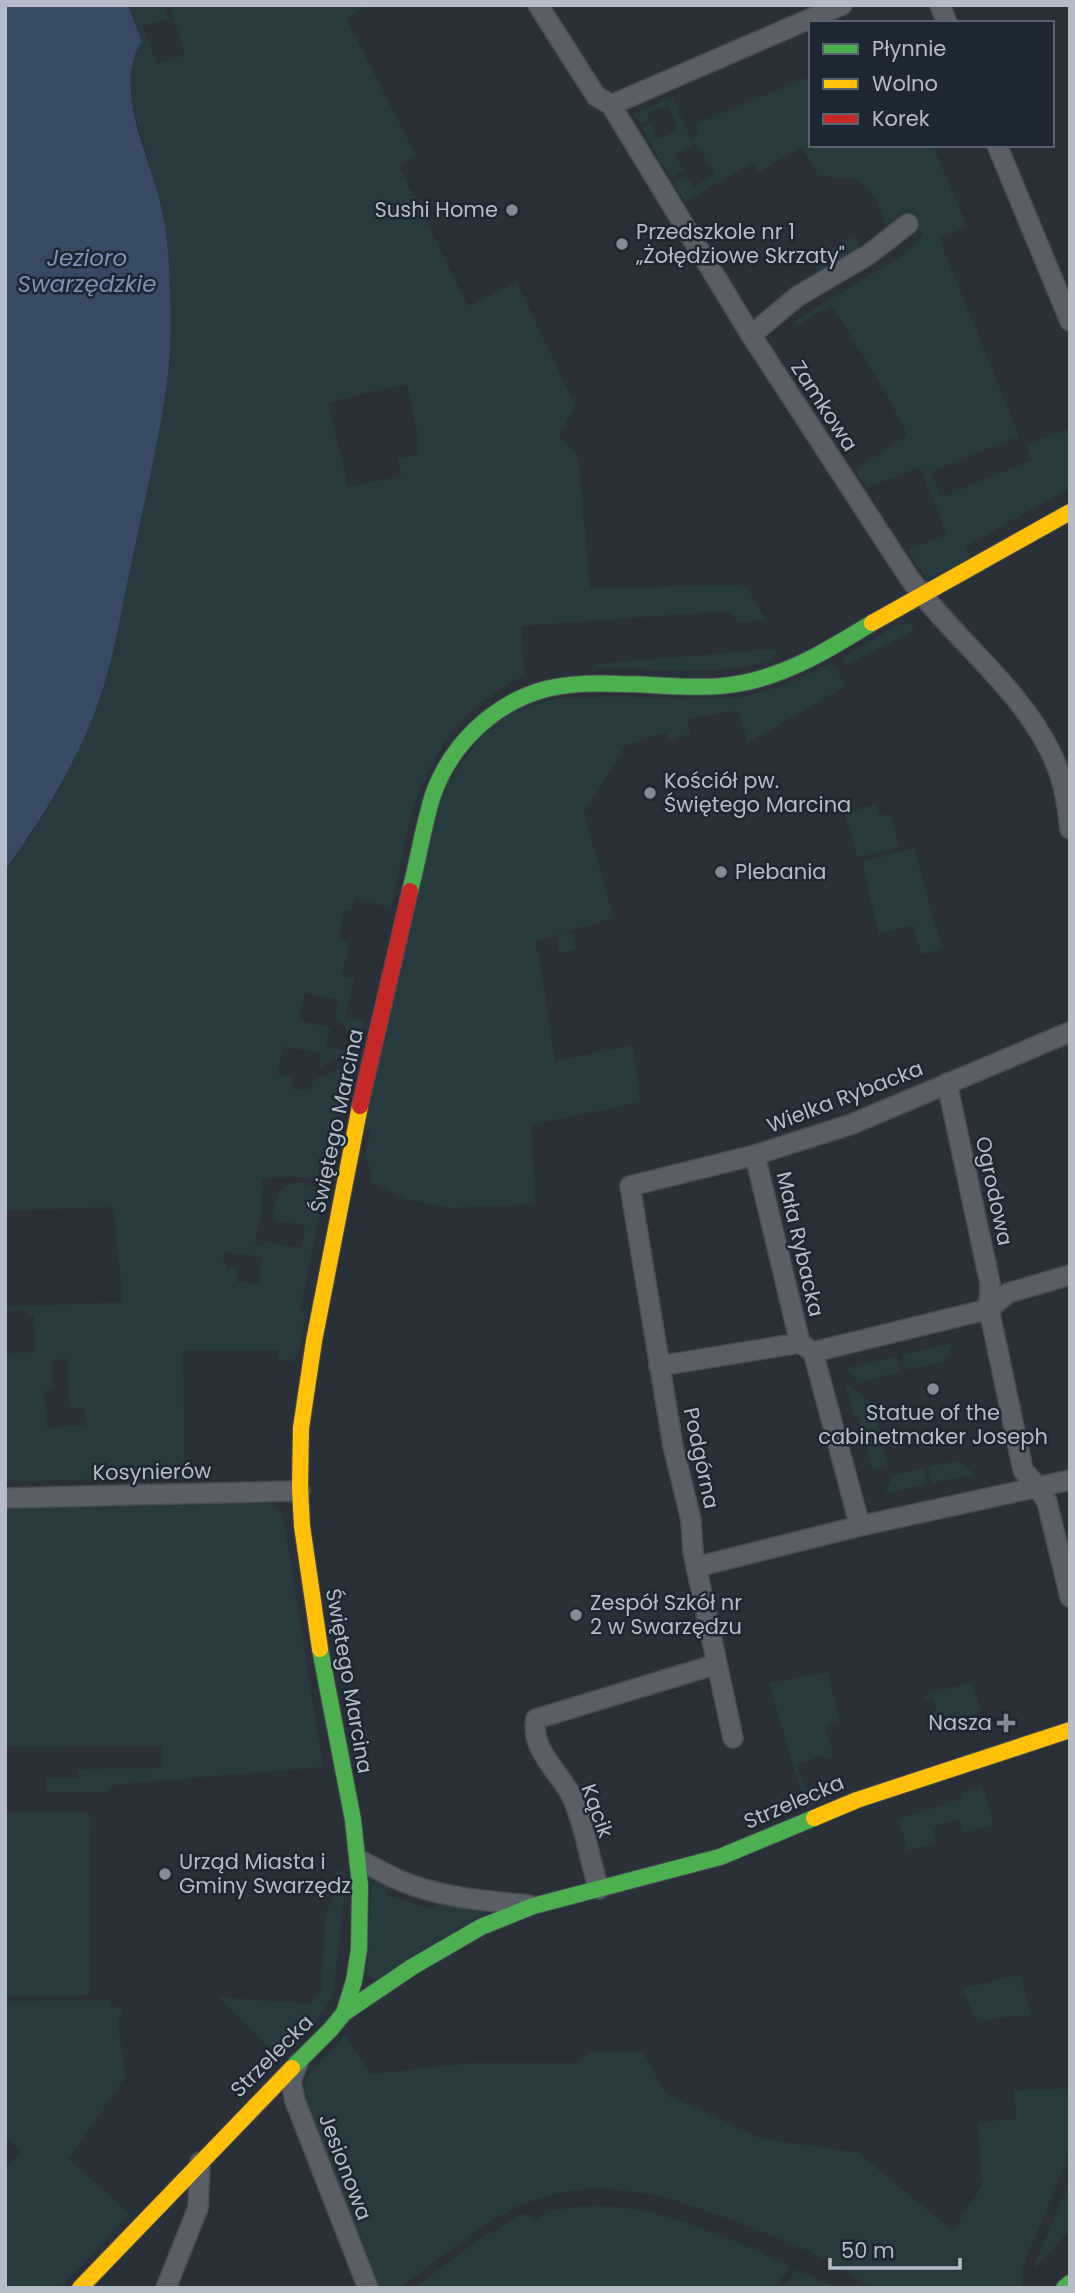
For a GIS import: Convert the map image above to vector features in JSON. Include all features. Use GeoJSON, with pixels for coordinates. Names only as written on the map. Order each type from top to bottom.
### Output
{"type":"FeatureCollection","features":[{"type":"Feature","properties":{"kind":"street","name":"Zamkowa"},"geometry":{"type":"LineString","coordinates":[[538,5],[604,100],[751,335],[922,594],[1012,696],[1038,730],[1058,769],[1065,793],[1070,829]]}},
{"type":"Feature","properties":{"kind":"street"},"geometry":{"type":"LineString","coordinates":[[604,100],[842,5]]}},
{"type":"Feature","properties":{"kind":"street"},"geometry":{"type":"LineString","coordinates":[[998,147],[1070,321]]}},
{"type":"Feature","properties":{"kind":"street"},"geometry":{"type":"LineString","coordinates":[[751,335],[799,296],[868,256],[908,224]]}},
{"type":"Feature","properties":{"kind":"street","name":"Świętego Marcina"},"geometry":{"type":"LineString","coordinates":[[344,2013],[358,1959],[361,1900],[359,1860],[305,1549],[300,1491],[300,1448],[304,1404],[344,1177],[432,799],[440,778],[460,745],[487,718],[525,694],[543,688],[579,684],[706,686],[766,678],[816,656],[1070,512]]}},
{"type":"Feature","properties":{"kind":"street","name":"Wielka Rybacka"},"geometry":{"type":"LineString","coordinates":[[630,1186],[755,1155],[852,1124],[1070,1032]]}},
{"type":"Feature","properties":{"kind":"street","name":"Ogrodowa"},"geometry":{"type":"LineString","coordinates":[[947,1083],[990,1283],[989,1309],[1023,1470],[1047,1502],[1070,1597]]}},
{"type":"Feature","properties":{"kind":"street","name":"Mała Rybacka"},"geometry":{"type":"LineString","coordinates":[[755,1155],[807,1347],[860,1526]]}},
{"type":"Feature","properties":{"kind":"street","name":"Podgórna"},"geometry":{"type":"LineString","coordinates":[[630,1186],[673,1446],[691,1520],[696,1567],[733,1738]]}},
{"type":"Feature","properties":{"kind":"street"},"geometry":{"type":"LineString","coordinates":[[659,1366],[807,1347],[989,1309],[1007,1293],[1070,1275]]}},
{"type":"Feature","properties":{"kind":"street"},"geometry":{"type":"LineString","coordinates":[[696,1567],[860,1526],[1070,1480]]}},
{"type":"Feature","properties":{"kind":"street","name":"Kosynierów"},"geometry":{"type":"LineString","coordinates":[[5,1498],[300,1491]]}},
{"type":"Feature","properties":{"kind":"street","name":"Kącik"},"geometry":{"type":"LineString","coordinates":[[599,1889],[574,1802],[542,1753],[535,1726],[536,1719],[717,1664]]}},
{"type":"Feature","properties":{"kind":"street","name":"Strzelecka"},"geometry":{"type":"LineString","coordinates":[[80,2288],[344,2013],[455,1939],[492,1921],[533,1906],[727,1855],[867,1796],[1070,1730]]}},
{"type":"Feature","properties":{"kind":"street","name":"Strzelecka"},"geometry":{"type":"LineString","coordinates":[[359,1860],[424,1889],[468,1898],[533,1906]]}},
{"type":"Feature","properties":{"kind":"street","name":"Jesionowa"},"geometry":{"type":"LineString","coordinates":[[298,2062],[291,2081],[295,2101],[368,2288]]}},
{"type":"Feature","properties":{"kind":"street"},"geometry":{"type":"LineString","coordinates":[[166,2288],[198,2208],[200,2162]]}},
{"type":"Feature","properties":{"kind":"street"},"geometry":{"type":"LineString","coordinates":[[1064,2288],[1070,2283]]}},
{"type":"Feature","properties":{"kind":"green space"},"geometry":{"type":"Polygon","coordinates":[[[128,5],[165,5],[169,18],[143,27],[157,64],[185,54],[169,5],[370,5],[346,18],[416,156],[399,166],[468,306],[517,282],[575,406],[559,435],[578,456],[590,589],[736,585],[749,590],[766,620],[738,622],[728,611],[521,626],[524,676],[484,700],[468,715],[453,732],[429,770],[412,813],[391,908],[355,899],[352,910],[345,909],[338,939],[350,943],[342,976],[354,979],[345,1016],[364,1021],[358,1041],[350,1038],[345,1025],[335,1018],[339,1000],[305,993],[299,1020],[332,1028],[326,1047],[355,1053],[355,1057],[333,1058],[318,1070],[321,1053],[283,1047],[278,1074],[293,1077],[291,1088],[310,1091],[312,1080],[316,1081],[317,1078],[340,1068],[348,1067],[351,1070],[339,1114],[326,1182],[303,1177],[262,1180],[261,1216],[255,1245],[263,1246],[264,1242],[301,1248],[305,1226],[273,1219],[277,1197],[282,1189],[295,1183],[313,1186],[324,1192],[300,1310],[306,1312],[300,1346],[294,1362],[279,1360],[278,1350],[183,1351],[185,1480],[143,1478],[5,1482],[5,1353],[35,1352],[34,1315],[27,1315],[27,1310],[5,1311],[5,1307],[123,1302],[113,1207],[5,1211],[5,870],[58,790],[107,678],[149,482],[167,382],[171,322],[169,264],[159,197],[130,98],[129,85],[132,60],[142,42],[128,5]],[[407,385],[328,403],[348,487],[401,476],[398,459],[419,454],[407,385]],[[225,1252],[223,1263],[226,1263],[226,1268],[238,1269],[237,1282],[258,1284],[262,1257],[225,1252]],[[67,1359],[52,1360],[53,1390],[44,1391],[47,1428],[86,1425],[85,1408],[70,1408],[67,1359]]]}},
{"type":"Feature","properties":{"kind":"green space"},"geometry":{"type":"Polygon","coordinates":[[[809,77],[809,147],[934,147],[967,226],[939,238],[1019,436],[931,472],[941,497],[1032,460],[1026,445],[1070,428],[1070,488],[965,547],[971,559],[927,579],[907,550],[947,534],[920,467],[867,488],[855,470],[907,435],[885,392],[832,305],[797,326],[794,322],[906,253],[923,233],[902,218],[888,230],[875,197],[860,181],[852,178],[819,177],[801,147],[759,172],[752,163],[685,202],[673,182],[686,175],[694,187],[715,174],[696,143],[675,155],[684,170],[670,178],[642,128],[652,124],[658,139],[678,130],[668,105],[647,113],[650,120],[640,124],[634,114],[673,97],[691,140],[698,136],[697,123],[809,77]]]}},
{"type":"Feature","properties":{"kind":"green space"},"geometry":{"type":"Polygon","coordinates":[[[854,236],[862,250],[819,275],[811,261],[854,236]]]}},
{"type":"Feature","properties":{"kind":"green space"},"geometry":{"type":"Polygon","coordinates":[[[911,624],[915,630],[846,665],[843,658],[896,625],[911,624]]]}},
{"type":"Feature","properties":{"kind":"green space"},"geometry":{"type":"Polygon","coordinates":[[[777,649],[774,657],[759,664],[738,668],[687,670],[594,667],[594,664],[777,649]]]}},
{"type":"Feature","properties":{"kind":"green space"},"geometry":{"type":"Polygon","coordinates":[[[832,663],[846,686],[748,743],[738,711],[687,718],[691,733],[670,742],[665,732],[625,746],[584,813],[614,918],[566,932],[572,933],[576,949],[560,954],[556,938],[561,934],[535,942],[555,1061],[632,1045],[641,1102],[531,1125],[535,1204],[450,1208],[407,1199],[370,1182],[371,1172],[365,1158],[370,1132],[361,1127],[437,797],[496,716],[556,699],[615,696],[680,699],[744,697],[784,685],[832,663]]]}},
{"type":"Feature","properties":{"kind":"green space"},"geometry":{"type":"Polygon","coordinates":[[[876,804],[879,816],[890,813],[899,847],[857,858],[845,813],[876,804]]]}},
{"type":"Feature","properties":{"kind":"green space"},"geometry":{"type":"Polygon","coordinates":[[[914,848],[942,949],[921,955],[913,925],[879,934],[862,862],[914,848]]]}},
{"type":"Feature","properties":{"kind":"green space"},"geometry":{"type":"Polygon","coordinates":[[[951,1343],[952,1347],[944,1361],[906,1370],[902,1355],[951,1343]]]}},
{"type":"Feature","properties":{"kind":"green space"},"geometry":{"type":"Polygon","coordinates":[[[897,1356],[900,1372],[860,1382],[848,1372],[847,1368],[897,1356]]]}},
{"type":"Feature","properties":{"kind":"green space"},"geometry":{"type":"Polygon","coordinates":[[[846,1386],[872,1403],[888,1466],[872,1470],[858,1416],[854,1417],[846,1386]]]}},
{"type":"Feature","properties":{"kind":"green space"},"geometry":{"type":"Polygon","coordinates":[[[958,1461],[975,1474],[932,1483],[928,1467],[958,1461]]]}},
{"type":"Feature","properties":{"kind":"green space"},"geometry":{"type":"Polygon","coordinates":[[[924,1468],[927,1484],[885,1494],[893,1475],[924,1468]]]}},
{"type":"Feature","properties":{"kind":"green space"},"geometry":{"type":"Polygon","coordinates":[[[269,1502],[283,1515],[323,1767],[122,1784],[105,1792],[47,1792],[47,1778],[78,1778],[78,1769],[161,1768],[161,1746],[5,1747],[5,1507],[269,1502]]]}},
{"type":"Feature","properties":{"kind":"green space"},"geometry":{"type":"Polygon","coordinates":[[[828,1672],[840,1721],[825,1727],[834,1756],[824,1760],[822,1755],[797,1765],[808,1793],[825,1787],[829,1798],[806,1808],[769,1683],[828,1672]]]}},
{"type":"Feature","properties":{"kind":"green space"},"geometry":{"type":"Polygon","coordinates":[[[972,1682],[981,1712],[932,1726],[929,1715],[937,1712],[933,1699],[926,1701],[924,1695],[972,1682]]]}},
{"type":"Feature","properties":{"kind":"green space"},"geometry":{"type":"Polygon","coordinates":[[[982,1786],[994,1824],[964,1834],[959,1819],[932,1827],[936,1842],[906,1852],[906,1843],[898,1819],[963,1798],[961,1792],[982,1786]]]}},
{"type":"Feature","properties":{"kind":"green space"},"geometry":{"type":"Polygon","coordinates":[[[5,1813],[90,1813],[89,1995],[5,1996],[5,1813]]]}},
{"type":"Feature","properties":{"kind":"green space"},"geometry":{"type":"Polygon","coordinates":[[[344,1870],[346,1884],[333,1995],[296,2045],[286,2052],[274,2052],[219,1997],[310,2004],[321,1990],[326,1911],[332,1901],[335,1872],[344,1870]]]}},
{"type":"Feature","properties":{"kind":"green space"},"geometry":{"type":"Polygon","coordinates":[[[379,1880],[390,1882],[387,1895],[435,1910],[440,1898],[492,1908],[375,1980],[367,1976],[371,1885],[379,1880]]]}},
{"type":"Feature","properties":{"kind":"green space"},"geometry":{"type":"Polygon","coordinates":[[[1020,1974],[1031,2015],[982,2020],[975,2017],[962,1989],[1020,1974]]]}},
{"type":"Feature","properties":{"kind":"green space"},"geometry":{"type":"Polygon","coordinates":[[[111,2000],[111,2007],[122,2007],[118,2026],[126,2076],[69,2159],[130,2214],[60,2288],[5,2288],[5,2169],[22,2151],[5,2136],[5,2001],[111,2000]]]}},
{"type":"Feature","properties":{"kind":"green space"},"geometry":{"type":"Polygon","coordinates":[[[345,2036],[371,2074],[471,2063],[580,2063],[588,2053],[643,2052],[667,2095],[763,2139],[857,2152],[953,2231],[982,2185],[978,2122],[1016,2119],[1014,2091],[1070,2088],[1070,2154],[1023,2265],[1021,2288],[871,2288],[809,2251],[730,2219],[648,2194],[590,2188],[553,2194],[519,2206],[486,2224],[399,2288],[377,2288],[304,2091],[305,2081],[310,2073],[345,2036]]]}},
{"type":"Feature","properties":{"kind":"green space"},"geometry":{"type":"Polygon","coordinates":[[[1070,2180],[1070,2230],[1034,2269],[1034,2265],[1070,2180]]]}},
{"type":"Feature","properties":{"kind":"green space"},"geometry":{"type":"Polygon","coordinates":[[[590,2206],[616,2207],[668,2217],[718,2234],[790,2266],[775,2288],[414,2288],[481,2238],[523,2214],[530,2214],[535,2223],[552,2212],[590,2206]]]}},
{"type":"Feature","properties":{"kind":"green space"},"geometry":{"type":"Polygon","coordinates":[[[796,2269],[839,2288],[783,2288],[796,2269]]]}},
{"type":"Feature","properties":{"kind":"water","name":"Jezioro Swarzędzkie"},"geometry":{"type":"Polygon","coordinates":[[[5,5],[128,5],[142,42],[134,58],[131,96],[164,221],[171,325],[169,369],[159,430],[116,640],[102,692],[67,772],[5,870],[5,5]]]}},
{"type":"Feature","properties":{"kind":"traffic: fast"},"geometry":{"type":"LineString","coordinates":[[410,891],[429,809],[440,779],[462,744],[491,716],[508,705],[546,689],[574,685],[696,687],[760,679],[826,651],[872,623]]}},
{"type":"Feature","properties":{"kind":"traffic: fast"},"geometry":{"type":"LineString","coordinates":[[320,1649],[353,1820],[360,1885],[359,1949],[354,1981],[344,2013]]}},
{"type":"Feature","properties":{"kind":"traffic: fast"},"geometry":{"type":"LineString","coordinates":[[292,2068],[344,2013],[412,1967],[481,1927],[533,1906],[720,1857],[814,1818]]}},
{"type":"Feature","properties":{"kind":"traffic: fast"},"geometry":{"type":"LineString","coordinates":[[1064,2288],[1070,2283]]}},
{"type":"Feature","properties":{"kind":"traffic: slow"},"geometry":{"type":"LineString","coordinates":[[872,623],[1070,512]]}},
{"type":"Feature","properties":{"kind":"traffic: slow"},"geometry":{"type":"LineString","coordinates":[[320,1649],[302,1526],[301,1428],[314,1341],[360,1106]]}},
{"type":"Feature","properties":{"kind":"traffic: slow"},"geometry":{"type":"LineString","coordinates":[[814,1818],[857,1800],[1070,1730]]}},
{"type":"Feature","properties":{"kind":"traffic: slow"},"geometry":{"type":"LineString","coordinates":[[80,2288],[292,2068]]}},
{"type":"Feature","properties":{"kind":"traffic: jam"},"geometry":{"type":"LineString","coordinates":[[360,1106],[410,891]]}},
{"type":"Feature","properties":{"kind":"place","name":"Sushi Home"},"geometry":{"type":"Point","coordinates":[512,210]}},
{"type":"Feature","properties":{"kind":"place","name":"Przedszkole nr 1 „Żołędziowe Skrzaty\""},"geometry":{"type":"Point","coordinates":[622,244]}},
{"type":"Feature","properties":{"kind":"place","name":"Kościół pw. Świętego Marcina"},"geometry":{"type":"Point","coordinates":[650,793]}},
{"type":"Feature","properties":{"kind":"place","name":"Plebania"},"geometry":{"type":"Point","coordinates":[721,872]}},
{"type":"Feature","properties":{"kind":"place","name":"Statue of the cabinetmaker Joseph"},"geometry":{"type":"Point","coordinates":[933,1389]}},
{"type":"Feature","properties":{"kind":"place","name":"Zespół Szkół nr 2 w Swarzędzu"},"geometry":{"type":"Point","coordinates":[576,1615]}},
{"type":"Feature","properties":{"kind":"place","name":"Nasza"},"geometry":{"type":"Point","coordinates":[1006,1723]}},
{"type":"Feature","properties":{"kind":"place","name":"Urząd Miasta i Gminy Swarzędz"},"geometry":{"type":"Point","coordinates":[165,1874]}}]}
